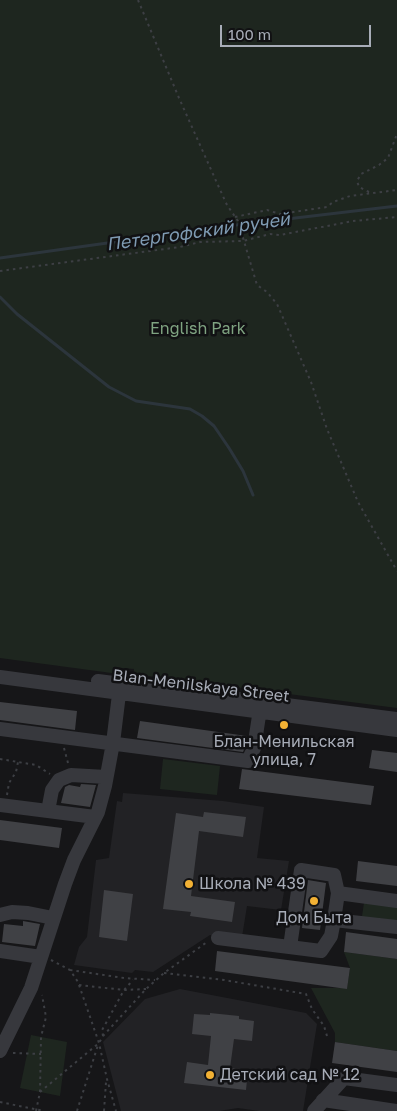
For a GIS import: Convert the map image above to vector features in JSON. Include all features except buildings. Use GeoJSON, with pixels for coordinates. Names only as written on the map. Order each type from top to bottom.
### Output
{"type":"FeatureCollection","features":[{"type":"Feature","properties":{"kind":"street","name":"Blan-Menilskaya Street"},"geometry":{"type":"LineString","coordinates":[[0,668],[120,688],[260,707],[397,730]]}},
{"type":"Feature","properties":{"kind":"street","name":"Blan-Menilskaya Street"},"geometry":{"type":"LineString","coordinates":[[0,678],[120,688]]}},
{"type":"Feature","properties":{"kind":"street"},"geometry":{"type":"LineString","coordinates":[[5,1052],[31,988],[74,860],[95,817],[105,786],[120,688]]}},
{"type":"Feature","properties":{"kind":"street","name":"Blan-Menilskaya Street"},"geometry":{"type":"LineString","coordinates":[[260,707],[397,719]]}},
{"type":"Feature","properties":{"kind":"street"},"geometry":{"type":"LineString","coordinates":[[0,729],[248,761],[254,748],[260,707]]}},
{"type":"Feature","properties":{"kind":"street"},"geometry":{"type":"LineString","coordinates":[[48,811],[52,790],[65,777],[106,777]]}},
{"type":"Feature","properties":{"kind":"street"},"geometry":{"type":"LineString","coordinates":[[3,805],[95,817]]}},
{"type":"Feature","properties":{"kind":"street"},"geometry":{"type":"LineString","coordinates":[[218,938],[321,951],[332,936],[338,893],[334,875],[301,870],[290,947]]}},
{"type":"Feature","properties":{"kind":"street"},"geometry":{"type":"LineString","coordinates":[[338,893],[397,901]]}},
{"type":"Feature","properties":{"kind":"street"},"geometry":{"type":"LineString","coordinates":[[0,915],[12,912],[53,918]]}},
{"type":"Feature","properties":{"kind":"street"},"geometry":{"type":"LineString","coordinates":[[334,920],[397,927]]}},
{"type":"Feature","properties":{"kind":"street"},"geometry":{"type":"LineString","coordinates":[[0,951],[41,957]]}},
{"type":"Feature","properties":{"kind":"street"},"geometry":{"type":"LineString","coordinates":[[318,1106],[344,1078],[397,1085]]}},
{"type":"Feature","properties":{"kind":"street"},"geometry":{"type":"LineString","coordinates":[[318,1106],[397,1111]]}},
{"type":"Feature","properties":{"kind":"path"},"geometry":{"type":"LineString","coordinates":[[138,0],[209,166],[227,205],[238,221],[257,285],[267,292],[277,304],[311,382],[327,429],[358,502],[397,571]]}},
{"type":"Feature","properties":{"kind":"path"},"geometry":{"type":"LineString","coordinates":[[371,192],[359,188],[357,181],[361,174],[388,158],[397,134]]}},
{"type":"Feature","properties":{"kind":"path"},"geometry":{"type":"LineString","coordinates":[[235,217],[267,210],[280,214],[327,207],[350,196],[397,190]]}},
{"type":"Feature","properties":{"kind":"path"},"geometry":{"type":"LineString","coordinates":[[0,270],[180,247],[200,242],[243,241],[270,234],[280,235],[353,221],[397,217]]}},
{"type":"Feature","properties":{"kind":"path"},"geometry":{"type":"LineString","coordinates":[[0,759],[36,765],[65,777],[61,736]]}},
{"type":"Feature","properties":{"kind":"path"},"geometry":{"type":"LineString","coordinates":[[3,805],[9,783],[16,772],[18,762]]}},
{"type":"Feature","properties":{"kind":"path"},"geometry":{"type":"LineString","coordinates":[[77,1111],[103,1036],[146,989],[164,973],[209,940],[218,938]]}},
{"type":"Feature","properties":{"kind":"path"},"geometry":{"type":"LineString","coordinates":[[41,957],[48,958],[70,970],[134,979],[156,980]]}},
{"type":"Feature","properties":{"kind":"path"},"geometry":{"type":"LineString","coordinates":[[70,970],[79,986],[99,1043],[116,1111]]}},
{"type":"Feature","properties":{"kind":"path"},"geometry":{"type":"LineString","coordinates":[[164,973],[224,980],[306,994],[312,1009],[324,1026],[328,1036]]}},
{"type":"Feature","properties":{"kind":"path"},"geometry":{"type":"LineString","coordinates":[[103,1036],[102,1030],[124,990],[134,979]]}},
{"type":"Feature","properties":{"kind":"path"},"geometry":{"type":"LineString","coordinates":[[79,986],[124,990],[146,989]]}},
{"type":"Feature","properties":{"kind":"path"},"geometry":{"type":"LineString","coordinates":[[36,1110],[40,1092],[41,1037],[46,1017],[41,992]]}},
{"type":"Feature","properties":{"kind":"path"},"geometry":{"type":"LineString","coordinates":[[40,1092],[99,1043]]}},
{"type":"Feature","properties":{"kind":"path"},"geometry":{"type":"LineString","coordinates":[[5,1052],[41,1054]]}},
{"type":"Feature","properties":{"kind":"path"},"geometry":{"type":"LineString","coordinates":[[104,1111],[107,1079]]}},
{"type":"Feature","properties":{"kind":"path"},"geometry":{"type":"LineString","coordinates":[[0,1102],[44,1111]]}},
{"type":"Feature","properties":{"kind":"shaded area","name":"Школа № 439"},"geometry":{"type":"Polygon","coordinates":[[[123,793],[223,801],[264,807],[257,858],[289,861],[281,910],[247,906],[242,937],[210,935],[153,972],[135,970],[132,973],[74,965],[79,947],[87,937],[96,860],[109,858],[117,801],[122,802],[123,793]]]}},
{"type":"Feature","properties":{"kind":"shaded area","name":"Детский сад № 12"},"geometry":{"type":"Polygon","coordinates":[[[180,989],[306,1013],[317,1024],[303,1111],[259,1111],[238,1108],[219,1111],[121,1111],[103,1042],[145,999],[180,989]]]}},
{"type":"Feature","properties":{"kind":"green space","name":"English Park"},"geometry":{"type":"Polygon","coordinates":[[[0,0],[397,0],[397,708],[134,674],[134,669],[121,668],[119,674],[0,658],[0,0]]]}},
{"type":"Feature","properties":{"kind":"green space"},"geometry":{"type":"Polygon","coordinates":[[[163,759],[220,766],[217,795],[160,789],[163,759]]]}},
{"type":"Feature","properties":{"kind":"green space"},"geometry":{"type":"Polygon","coordinates":[[[365,896],[397,901],[397,927],[361,923],[365,896]]]}},
{"type":"Feature","properties":{"kind":"green space"},"geometry":{"type":"Polygon","coordinates":[[[344,952],[397,959],[397,1051],[335,1042],[335,1033],[311,988],[347,988],[350,968],[344,952]]]}},
{"type":"Feature","properties":{"kind":"green space"},"geometry":{"type":"Polygon","coordinates":[[[31,1035],[67,1042],[60,1096],[20,1088],[31,1035]]]}},
{"type":"Feature","properties":{"kind":"waterway","name":"Петергофский ручей"},"geometry":{"type":"LineString","coordinates":[[0,258],[236,225],[397,206]]}},
{"type":"Feature","properties":{"kind":"waterway"},"geometry":{"type":"LineString","coordinates":[[0,297],[17,314],[109,387],[136,401],[190,409],[202,416],[214,426],[229,448],[243,471],[253,495]]}},
{"type":"Feature","properties":{"kind":"place","name":"Блан-Менильская улица, 7"},"geometry":{"type":"Point","coordinates":[284,725]}},
{"type":"Feature","properties":{"kind":"place","name":"Школа № 439"},"geometry":{"type":"Point","coordinates":[189,884]}},
{"type":"Feature","properties":{"kind":"place","name":"Дом Быта"},"geometry":{"type":"Point","coordinates":[314,901]}},
{"type":"Feature","properties":{"kind":"place","name":"Детский сад № 12"},"geometry":{"type":"Point","coordinates":[210,1075]}}]}
